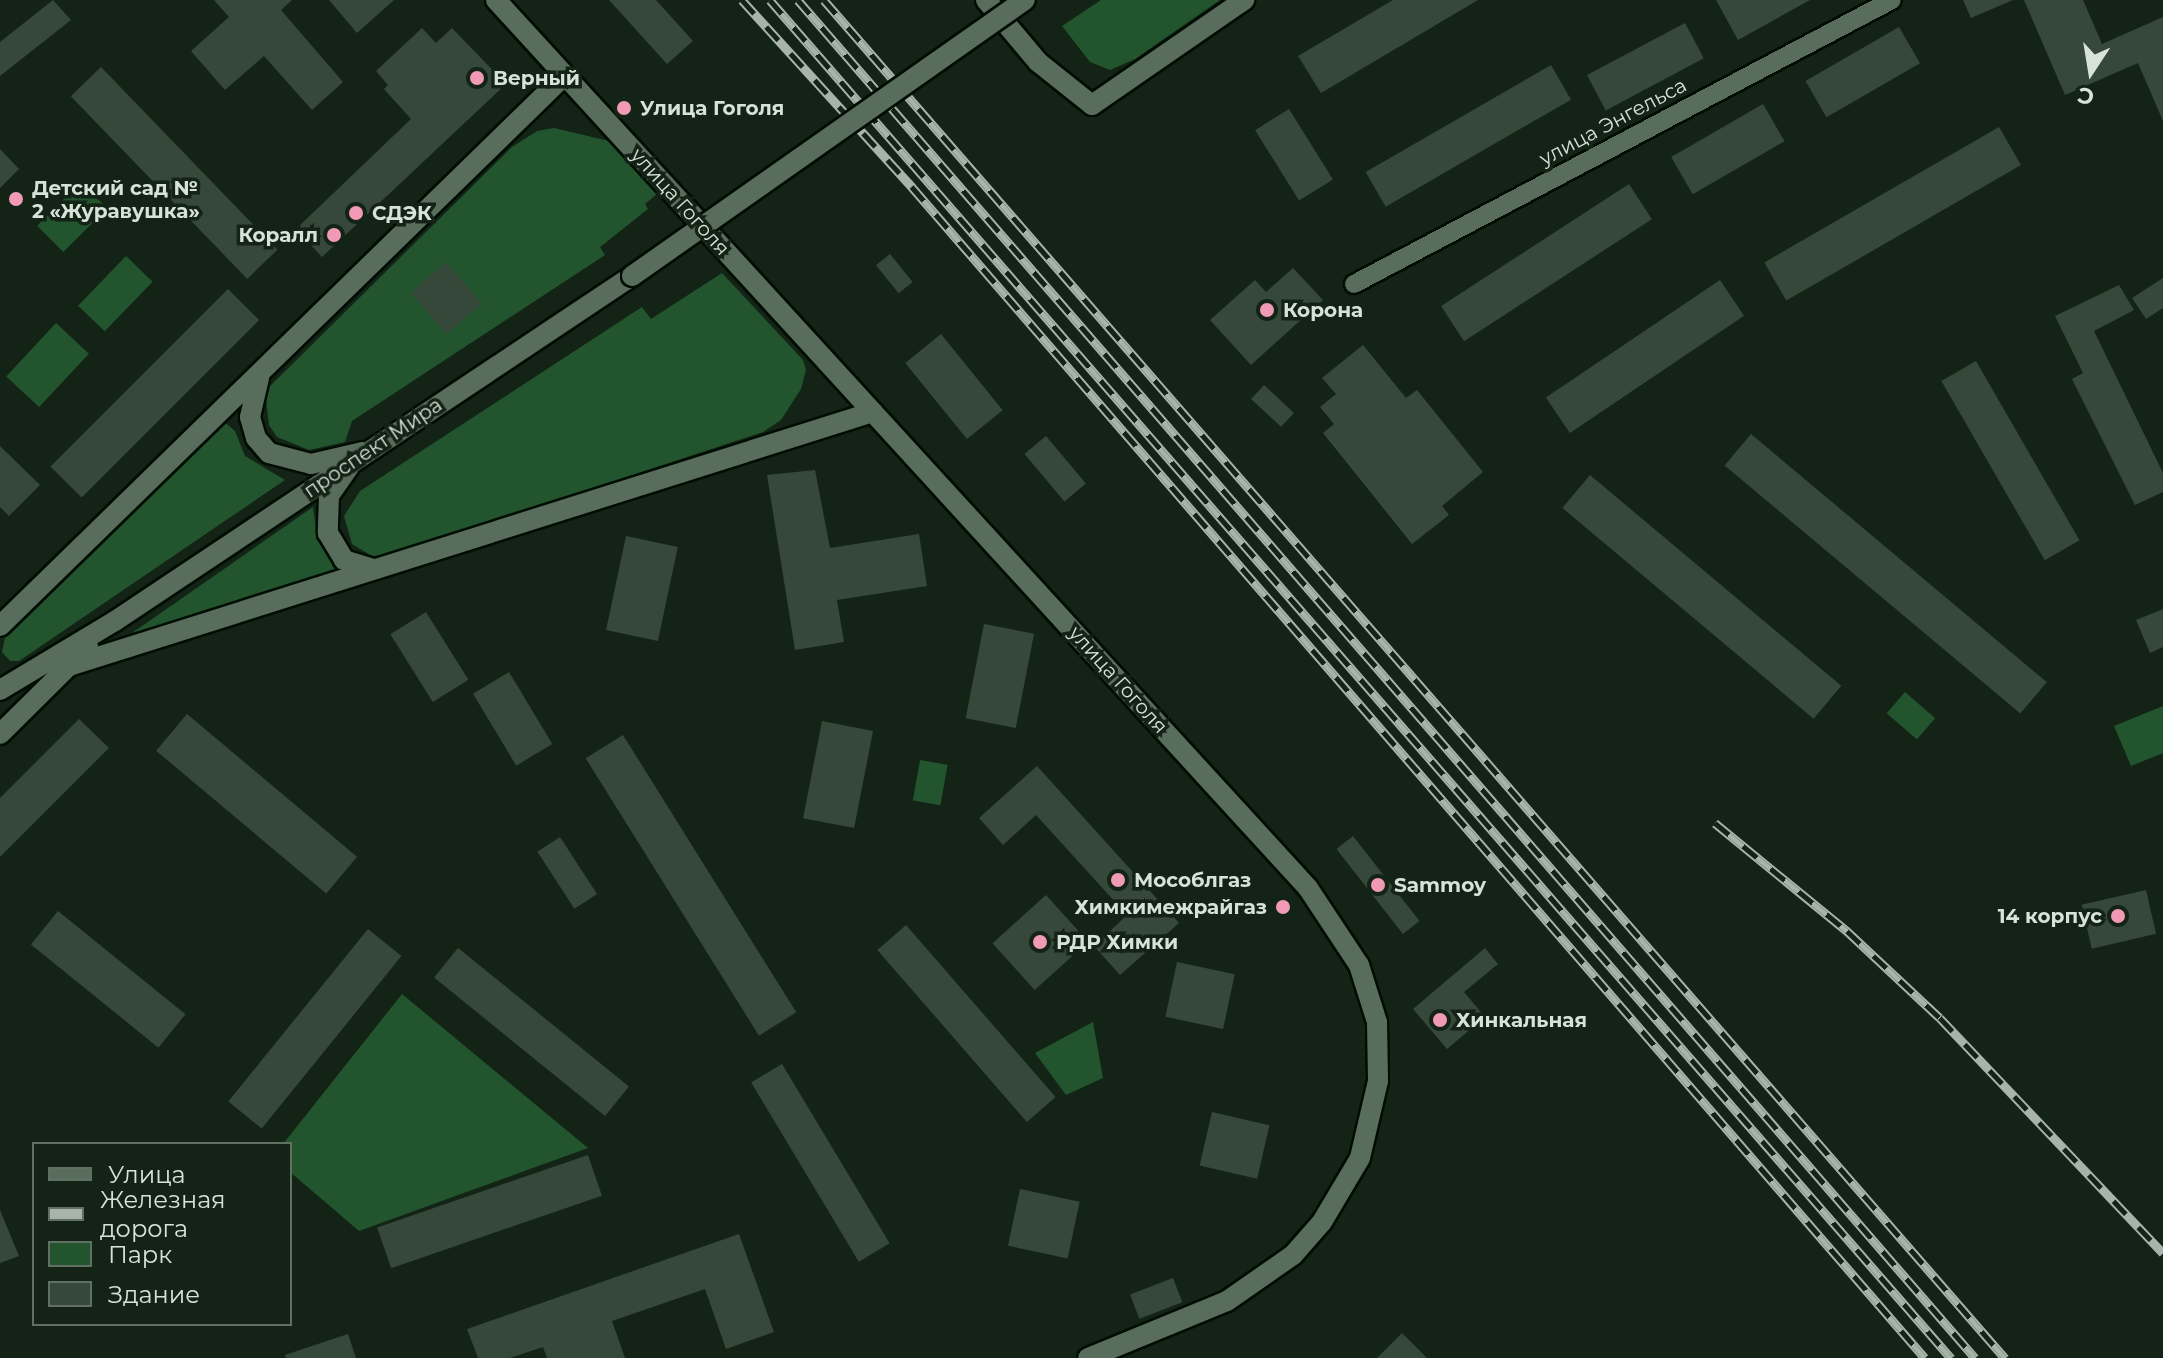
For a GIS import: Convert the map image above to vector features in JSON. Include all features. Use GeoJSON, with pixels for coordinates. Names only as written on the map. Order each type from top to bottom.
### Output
{"type":"FeatureCollection","features":[{"type":"Feature","properties":{"kind":"street","name":"улица Гоголя"},"geometry":{"type":"LineString","coordinates":[[496,0],[1308,888],[1370,992],[1378,1081],[1371,1122],[1360,1158],[1314,1231],[1268,1275],[1227,1301],[1088,1358]]}},
{"type":"Feature","properties":{"kind":"street"},"geometry":{"type":"LineString","coordinates":[[986,0],[1038,62],[1092,105],[1244,0]]}},
{"type":"Feature","properties":{"kind":"street","name":"проспект Мира"},"geometry":{"type":"LineString","coordinates":[[0,690],[115,621],[632,276],[1025,0]]}},
{"type":"Feature","properties":{"kind":"street","name":"улица Энгельса"},"geometry":{"type":"LineString","coordinates":[[1354,284],[1892,0]]}},
{"type":"Feature","properties":{"kind":"street"},"geometry":{"type":"LineString","coordinates":[[0,626],[565,75]]}},
{"type":"Feature","properties":{"kind":"street"},"geometry":{"type":"LineString","coordinates":[[271,363],[249,406],[252,428],[269,453],[311,464],[370,450]]}},
{"type":"Feature","properties":{"kind":"street"},"geometry":{"type":"LineString","coordinates":[[69,666],[873,412]]}},
{"type":"Feature","properties":{"kind":"street"},"geometry":{"type":"LineString","coordinates":[[370,450],[336,484],[325,518],[338,553],[352,564],[373,569]]}},
{"type":"Feature","properties":{"kind":"street","name":"проспект Мира"},"geometry":{"type":"LineString","coordinates":[[0,734],[115,621]]}},
{"type":"Feature","properties":{"kind":"green space"},"geometry":{"type":"Polygon","coordinates":[[[1101,0],[1220,0],[1135,59],[1110,70],[1090,62],[1062,26],[1101,0]]]}},
{"type":"Feature","properties":{"kind":"green space"},"geometry":{"type":"Polygon","coordinates":[[[554,128],[609,141],[657,194],[645,204],[648,209],[600,247],[605,255],[352,421],[345,442],[309,450],[277,437],[269,425],[265,391],[512,147],[537,131],[554,128]]]}},
{"type":"Feature","properties":{"kind":"green space"},"geometry":{"type":"Polygon","coordinates":[[[81,182],[107,208],[63,252],[37,226],[81,182]]]}},
{"type":"Feature","properties":{"kind":"green space"},"geometry":{"type":"Polygon","coordinates":[[[126,256],[153,282],[105,331],[78,306],[126,256]]]}},
{"type":"Feature","properties":{"kind":"green space"},"geometry":{"type":"Polygon","coordinates":[[[722,273],[803,360],[806,370],[801,389],[781,420],[763,432],[389,555],[372,556],[352,544],[344,516],[360,491],[642,307],[651,319],[722,273]]]}},
{"type":"Feature","properties":{"kind":"green space"},"geometry":{"type":"Polygon","coordinates":[[[56,323],[89,354],[39,407],[6,376],[56,323]]]}},
{"type":"Feature","properties":{"kind":"green space"},"geometry":{"type":"Polygon","coordinates":[[[223,421],[235,431],[245,456],[285,480],[19,661],[10,661],[2,652],[5,637],[223,421]]]}},
{"type":"Feature","properties":{"kind":"green space"},"geometry":{"type":"Polygon","coordinates":[[[313,507],[317,538],[328,555],[355,572],[132,633],[313,507]]]}},
{"type":"Feature","properties":{"kind":"green space"},"geometry":{"type":"Polygon","coordinates":[[[1905,692],[1935,718],[1917,739],[1887,713],[1905,692]]]}},
{"type":"Feature","properties":{"kind":"green space"},"geometry":{"type":"Polygon","coordinates":[[[2163,706],[2163,753],[2131,766],[2114,726],[2163,706]]]}},
{"type":"Feature","properties":{"kind":"green space"},"geometry":{"type":"Polygon","coordinates":[[[920,760],[948,765],[940,805],[913,800],[920,760]]]}},
{"type":"Feature","properties":{"kind":"green space"},"geometry":{"type":"Polygon","coordinates":[[[402,994],[588,1148],[359,1231],[292,1174],[292,1142],[285,1142],[402,994]]]}},
{"type":"Feature","properties":{"kind":"green space"},"geometry":{"type":"Polygon","coordinates":[[[1093,1022],[1103,1078],[1066,1095],[1035,1053],[1093,1022]]]}},
{"type":"Feature","properties":{"kind":"building"},"geometry":{"type":"Polygon","coordinates":[[[53,0],[71,20],[0,76],[0,42],[53,0]]]}},
{"type":"Feature","properties":{"kind":"building"},"geometry":{"type":"Polygon","coordinates":[[[214,0],[292,0],[281,10],[343,82],[312,110],[264,56],[225,90],[191,51],[229,17],[214,0]]]}},
{"type":"Feature","properties":{"kind":"building"},"geometry":{"type":"Polygon","coordinates":[[[329,0],[394,0],[357,33],[329,0]]]}},
{"type":"Feature","properties":{"kind":"building"},"geometry":{"type":"Polygon","coordinates":[[[609,0],[656,0],[693,41],[667,64],[609,0]]]}},
{"type":"Feature","properties":{"kind":"building"},"geometry":{"type":"Polygon","coordinates":[[[1393,0],[1478,0],[1321,93],[1298,56],[1393,0]]]}},
{"type":"Feature","properties":{"kind":"building"},"geometry":{"type":"Polygon","coordinates":[[[1716,0],[1810,0],[1738,40],[1716,0]]]}},
{"type":"Feature","properties":{"kind":"building"},"geometry":{"type":"Polygon","coordinates":[[[1963,0],[2013,0],[1971,18],[1963,0]]]}},
{"type":"Feature","properties":{"kind":"building"},"geometry":{"type":"Polygon","coordinates":[[[2024,0],[2083,0],[2102,44],[2163,17],[2163,121],[2138,63],[2065,95],[2024,0]]]}},
{"type":"Feature","properties":{"kind":"building"},"geometry":{"type":"Polygon","coordinates":[[[1685,23],[1704,58],[1606,110],[1587,75],[1685,23]]]}},
{"type":"Feature","properties":{"kind":"building"},"geometry":{"type":"Polygon","coordinates":[[[1899,27],[1920,63],[1826,117],[1805,81],[1899,27]]]}},
{"type":"Feature","properties":{"kind":"building"},"geometry":{"type":"Polygon","coordinates":[[[422,28],[436,43],[452,28],[506,84],[322,257],[296,229],[411,119],[384,89],[388,85],[376,71],[422,28]]]}},
{"type":"Feature","properties":{"kind":"building"},"geometry":{"type":"Polygon","coordinates":[[[1551,65],[1571,100],[1386,207],[1366,172],[1551,65]]]}},
{"type":"Feature","properties":{"kind":"building"},"geometry":{"type":"Polygon","coordinates":[[[101,67],[277,250],[247,279],[71,96],[101,67]]]}},
{"type":"Feature","properties":{"kind":"building"},"geometry":{"type":"Polygon","coordinates":[[[1763,104],[1784,141],[1693,194],[1671,157],[1763,104]]]}},
{"type":"Feature","properties":{"kind":"building"},"geometry":{"type":"Polygon","coordinates":[[[1289,109],[1333,179],[1299,201],[1255,130],[1289,109]]]}},
{"type":"Feature","properties":{"kind":"building"},"geometry":{"type":"Polygon","coordinates":[[[1999,127],[2021,165],[1786,301],[1764,262],[1999,127]]]}},
{"type":"Feature","properties":{"kind":"building"},"geometry":{"type":"Polygon","coordinates":[[[0,149],[19,169],[0,188],[0,149]]]}},
{"type":"Feature","properties":{"kind":"building"},"geometry":{"type":"Polygon","coordinates":[[[1629,184],[1652,219],[1464,341],[1441,306],[1629,184]]]}},
{"type":"Feature","properties":{"kind":"building"},"geometry":{"type":"Polygon","coordinates":[[[890,254],[913,282],[899,293],[876,265],[890,254]]]}},
{"type":"Feature","properties":{"kind":"building"},"geometry":{"type":"Polygon","coordinates":[[[446,262],[482,304],[447,334],[411,293],[446,262]]]}},
{"type":"Feature","properties":{"kind":"building","name":"Корона"},"geometry":{"type":"Polygon","coordinates":[[[1293,268],[1323,300],[1251,365],[1210,320],[1255,280],[1266,292],[1293,268]]]}},
{"type":"Feature","properties":{"kind":"building"},"geometry":{"type":"Polygon","coordinates":[[[2163,278],[2163,308],[2146,319],[2132,298],[2163,278]]]}},
{"type":"Feature","properties":{"kind":"building"},"geometry":{"type":"Polygon","coordinates":[[[1720,280],[1744,316],[1570,433],[1546,397],[1720,280]]]}},
{"type":"Feature","properties":{"kind":"building"},"geometry":{"type":"Polygon","coordinates":[[[2119,285],[2134,310],[2094,331],[2163,473],[2163,492],[2135,505],[2072,379],[2083,373],[2055,316],[2119,285]]]}},
{"type":"Feature","properties":{"kind":"building"},"geometry":{"type":"Polygon","coordinates":[[[228,289],[259,320],[82,498],[51,466],[228,289]]]}},
{"type":"Feature","properties":{"kind":"building"},"geometry":{"type":"Polygon","coordinates":[[[941,334],[1003,410],[967,439],[905,363],[941,334]]]}},
{"type":"Feature","properties":{"kind":"building"},"geometry":{"type":"Polygon","coordinates":[[[1363,345],[1406,398],[1417,390],[1483,472],[1442,506],[1449,515],[1412,544],[1323,433],[1334,424],[1320,407],[1336,394],[1322,378],[1363,345]]]}},
{"type":"Feature","properties":{"kind":"building"},"geometry":{"type":"Polygon","coordinates":[[[1976,361],[2080,540],[2045,560],[1941,381],[1976,361]]]}},
{"type":"Feature","properties":{"kind":"building"},"geometry":{"type":"Polygon","coordinates":[[[1264,385],[1294,413],[1281,427],[1251,399],[1264,385]]]}},
{"type":"Feature","properties":{"kind":"building"},"geometry":{"type":"Polygon","coordinates":[[[1751,434],[2047,682],[2020,714],[1725,465],[1751,434]]]}},
{"type":"Feature","properties":{"kind":"building"},"geometry":{"type":"Polygon","coordinates":[[[1046,436],[1086,483],[1064,501],[1025,454],[1046,436]]]}},
{"type":"Feature","properties":{"kind":"building"},"geometry":{"type":"Polygon","coordinates":[[[0,446],[40,485],[9,516],[0,507],[0,446]]]}},
{"type":"Feature","properties":{"kind":"building"},"geometry":{"type":"Polygon","coordinates":[[[815,470],[830,548],[919,534],[927,586],[837,600],[844,642],[795,650],[767,475],[815,470]]]}},
{"type":"Feature","properties":{"kind":"building"},"geometry":{"type":"Polygon","coordinates":[[[1590,475],[1841,686],[1814,719],[1562,508],[1590,475]]]}},
{"type":"Feature","properties":{"kind":"building"},"geometry":{"type":"Polygon","coordinates":[[[626,536],[678,547],[658,641],[606,630],[626,536]]]}},
{"type":"Feature","properties":{"kind":"building"},"geometry":{"type":"Polygon","coordinates":[[[2163,609],[2163,647],[2150,653],[2136,620],[2163,609]]]}},
{"type":"Feature","properties":{"kind":"building"},"geometry":{"type":"Polygon","coordinates":[[[426,612],[468,680],[433,702],[390,634],[426,612]]]}},
{"type":"Feature","properties":{"kind":"building"},"geometry":{"type":"Polygon","coordinates":[[[984,624],[1034,634],[1016,728],[966,718],[984,624]]]}},
{"type":"Feature","properties":{"kind":"building"},"geometry":{"type":"Polygon","coordinates":[[[509,672],[552,744],[516,766],[473,694],[509,672]]]}},
{"type":"Feature","properties":{"kind":"building"},"geometry":{"type":"Polygon","coordinates":[[[187,714],[357,857],[326,893],[156,751],[187,714]]]}},
{"type":"Feature","properties":{"kind":"building"},"geometry":{"type":"Polygon","coordinates":[[[79,719],[109,748],[0,857],[0,798],[79,719]]]}},
{"type":"Feature","properties":{"kind":"building"},"geometry":{"type":"Polygon","coordinates":[[[822,721],[873,731],[854,828],[803,818],[822,721]]]}},
{"type":"Feature","properties":{"kind":"building"},"geometry":{"type":"Polygon","coordinates":[[[623,735],[796,1012],[759,1036],[586,758],[623,735]]]}},
{"type":"Feature","properties":{"kind":"building","name":"Мособлгаз"},"geometry":{"type":"Polygon","coordinates":[[[1037,766],[1179,923],[1120,975],[1094,946],[1127,915],[1036,815],[1003,845],[979,818],[1037,766]]]}},
{"type":"Feature","properties":{"kind":"building","name":"Sammoy"},"geometry":{"type":"Polygon","coordinates":[[[1353,836],[1419,921],[1403,934],[1336,849],[1353,836]]]}},
{"type":"Feature","properties":{"kind":"building"},"geometry":{"type":"Polygon","coordinates":[[[560,837],[597,894],[574,909],[537,852],[560,837]]]}},
{"type":"Feature","properties":{"kind":"building","name":"14 корпус"},"geometry":{"type":"Polygon","coordinates":[[[2146,890],[2156,934],[2092,949],[2082,905],[2146,890]]]}},
{"type":"Feature","properties":{"kind":"building","name":"РДР Химки"},"geometry":{"type":"Polygon","coordinates":[[[1046,895],[1088,942],[1035,990],[992,943],[1046,895]]]}},
{"type":"Feature","properties":{"kind":"building"},"geometry":{"type":"Polygon","coordinates":[[[58,911],[185,1014],[158,1048],[31,944],[58,911]]]}},
{"type":"Feature","properties":{"kind":"building"},"geometry":{"type":"Polygon","coordinates":[[[906,925],[1056,1097],[1027,1122],[877,950],[906,925]]]}},
{"type":"Feature","properties":{"kind":"building"},"geometry":{"type":"Polygon","coordinates":[[[368,929],[401,956],[262,1129],[228,1102],[368,929]]]}},
{"type":"Feature","properties":{"kind":"building"},"geometry":{"type":"Polygon","coordinates":[[[458,948],[629,1086],[605,1116],[434,978],[458,948]]]}},
{"type":"Feature","properties":{"kind":"building"},"geometry":{"type":"Polygon","coordinates":[[[1485,948],[1498,964],[1464,992],[1485,1017],[1447,1049],[1413,1009],[1485,948]]]}},
{"type":"Feature","properties":{"kind":"building"},"geometry":{"type":"Polygon","coordinates":[[[1177,962],[1235,974],[1223,1029],[1165,1017],[1177,962]]]}},
{"type":"Feature","properties":{"kind":"building"},"geometry":{"type":"Polygon","coordinates":[[[782,1064],[890,1243],[859,1262],[751,1083],[782,1064]]]}},
{"type":"Feature","properties":{"kind":"building"},"geometry":{"type":"Polygon","coordinates":[[[1212,1112],[1269,1125],[1257,1179],[1200,1166],[1212,1112]]]}},
{"type":"Feature","properties":{"kind":"building"},"geometry":{"type":"Polygon","coordinates":[[[588,1155],[602,1196],[391,1268],[377,1228],[588,1155]]]}},
{"type":"Feature","properties":{"kind":"building"},"geometry":{"type":"Polygon","coordinates":[[[1020,1189],[1080,1202],[1068,1258],[1008,1246],[1020,1189]]]}},
{"type":"Feature","properties":{"kind":"building"},"geometry":{"type":"Polygon","coordinates":[[[0,1210],[19,1256],[0,1263],[0,1210]]]}},
{"type":"Feature","properties":{"kind":"building"},"geometry":{"type":"Polygon","coordinates":[[[739,1234],[774,1332],[726,1349],[705,1289],[612,1321],[625,1358],[547,1358],[543,1347],[510,1358],[478,1358],[467,1329],[739,1234]]]}},
{"type":"Feature","properties":{"kind":"building"},"geometry":{"type":"Polygon","coordinates":[[[1173,1278],[1182,1302],[1139,1319],[1130,1294],[1173,1278]]]}},
{"type":"Feature","properties":{"kind":"building"},"geometry":{"type":"Polygon","coordinates":[[[1402,1333],[1427,1358],[1377,1358],[1402,1333]]]}},
{"type":"Feature","properties":{"kind":"building"},"geometry":{"type":"Polygon","coordinates":[[[348,1334],[356,1358],[286,1358],[285,1355],[348,1334]]]}},
{"type":"Feature","properties":{"kind":"railway"},"geometry":{"type":"LineString","coordinates":[[742,0],[912,187],[1925,1358]]}},
{"type":"Feature","properties":{"kind":"railway"},"geometry":{"type":"LineString","coordinates":[[770,0],[1951,1358]]}},
{"type":"Feature","properties":{"kind":"railway"},"geometry":{"type":"LineString","coordinates":[[798,0],[1975,1358]]}},
{"type":"Feature","properties":{"kind":"railway"},"geometry":{"type":"LineString","coordinates":[[824,0],[2005,1358]]}},
{"type":"Feature","properties":{"kind":"railway"},"geometry":{"type":"LineString","coordinates":[[1715,823],[1847,931],[1940,1018],[2163,1253]]}},
{"type":"Feature","properties":{"kind":"place","name":"Верный"},"geometry":{"type":"Point","coordinates":[477,78]}},
{"type":"Feature","properties":{"kind":"place","name":"Улица Гоголя"},"geometry":{"type":"Point","coordinates":[624,108]}},
{"type":"Feature","properties":{"kind":"place","name":"Детский сад № 2 «Журавушка»"},"geometry":{"type":"Point","coordinates":[16,199]}},
{"type":"Feature","properties":{"kind":"place","name":"СДЭК"},"geometry":{"type":"Point","coordinates":[356,213]}},
{"type":"Feature","properties":{"kind":"place","name":"Коралл"},"geometry":{"type":"Point","coordinates":[334,235]}},
{"type":"Feature","properties":{"kind":"place","name":"Корона"},"geometry":{"type":"Point","coordinates":[1267,310]}},
{"type":"Feature","properties":{"kind":"place","name":"Мособлгаз"},"geometry":{"type":"Point","coordinates":[1118,880]}},
{"type":"Feature","properties":{"kind":"place","name":"Sammoy"},"geometry":{"type":"Point","coordinates":[1378,885]}},
{"type":"Feature","properties":{"kind":"place","name":"Химкимежрайгаз"},"geometry":{"type":"Point","coordinates":[1283,907]}},
{"type":"Feature","properties":{"kind":"place","name":"14 корпус"},"geometry":{"type":"Point","coordinates":[2118,916]}},
{"type":"Feature","properties":{"kind":"place","name":"РДР Химки"},"geometry":{"type":"Point","coordinates":[1040,942]}},
{"type":"Feature","properties":{"kind":"place","name":"Хинкальная"},"geometry":{"type":"Point","coordinates":[1440,1020]}}]}
